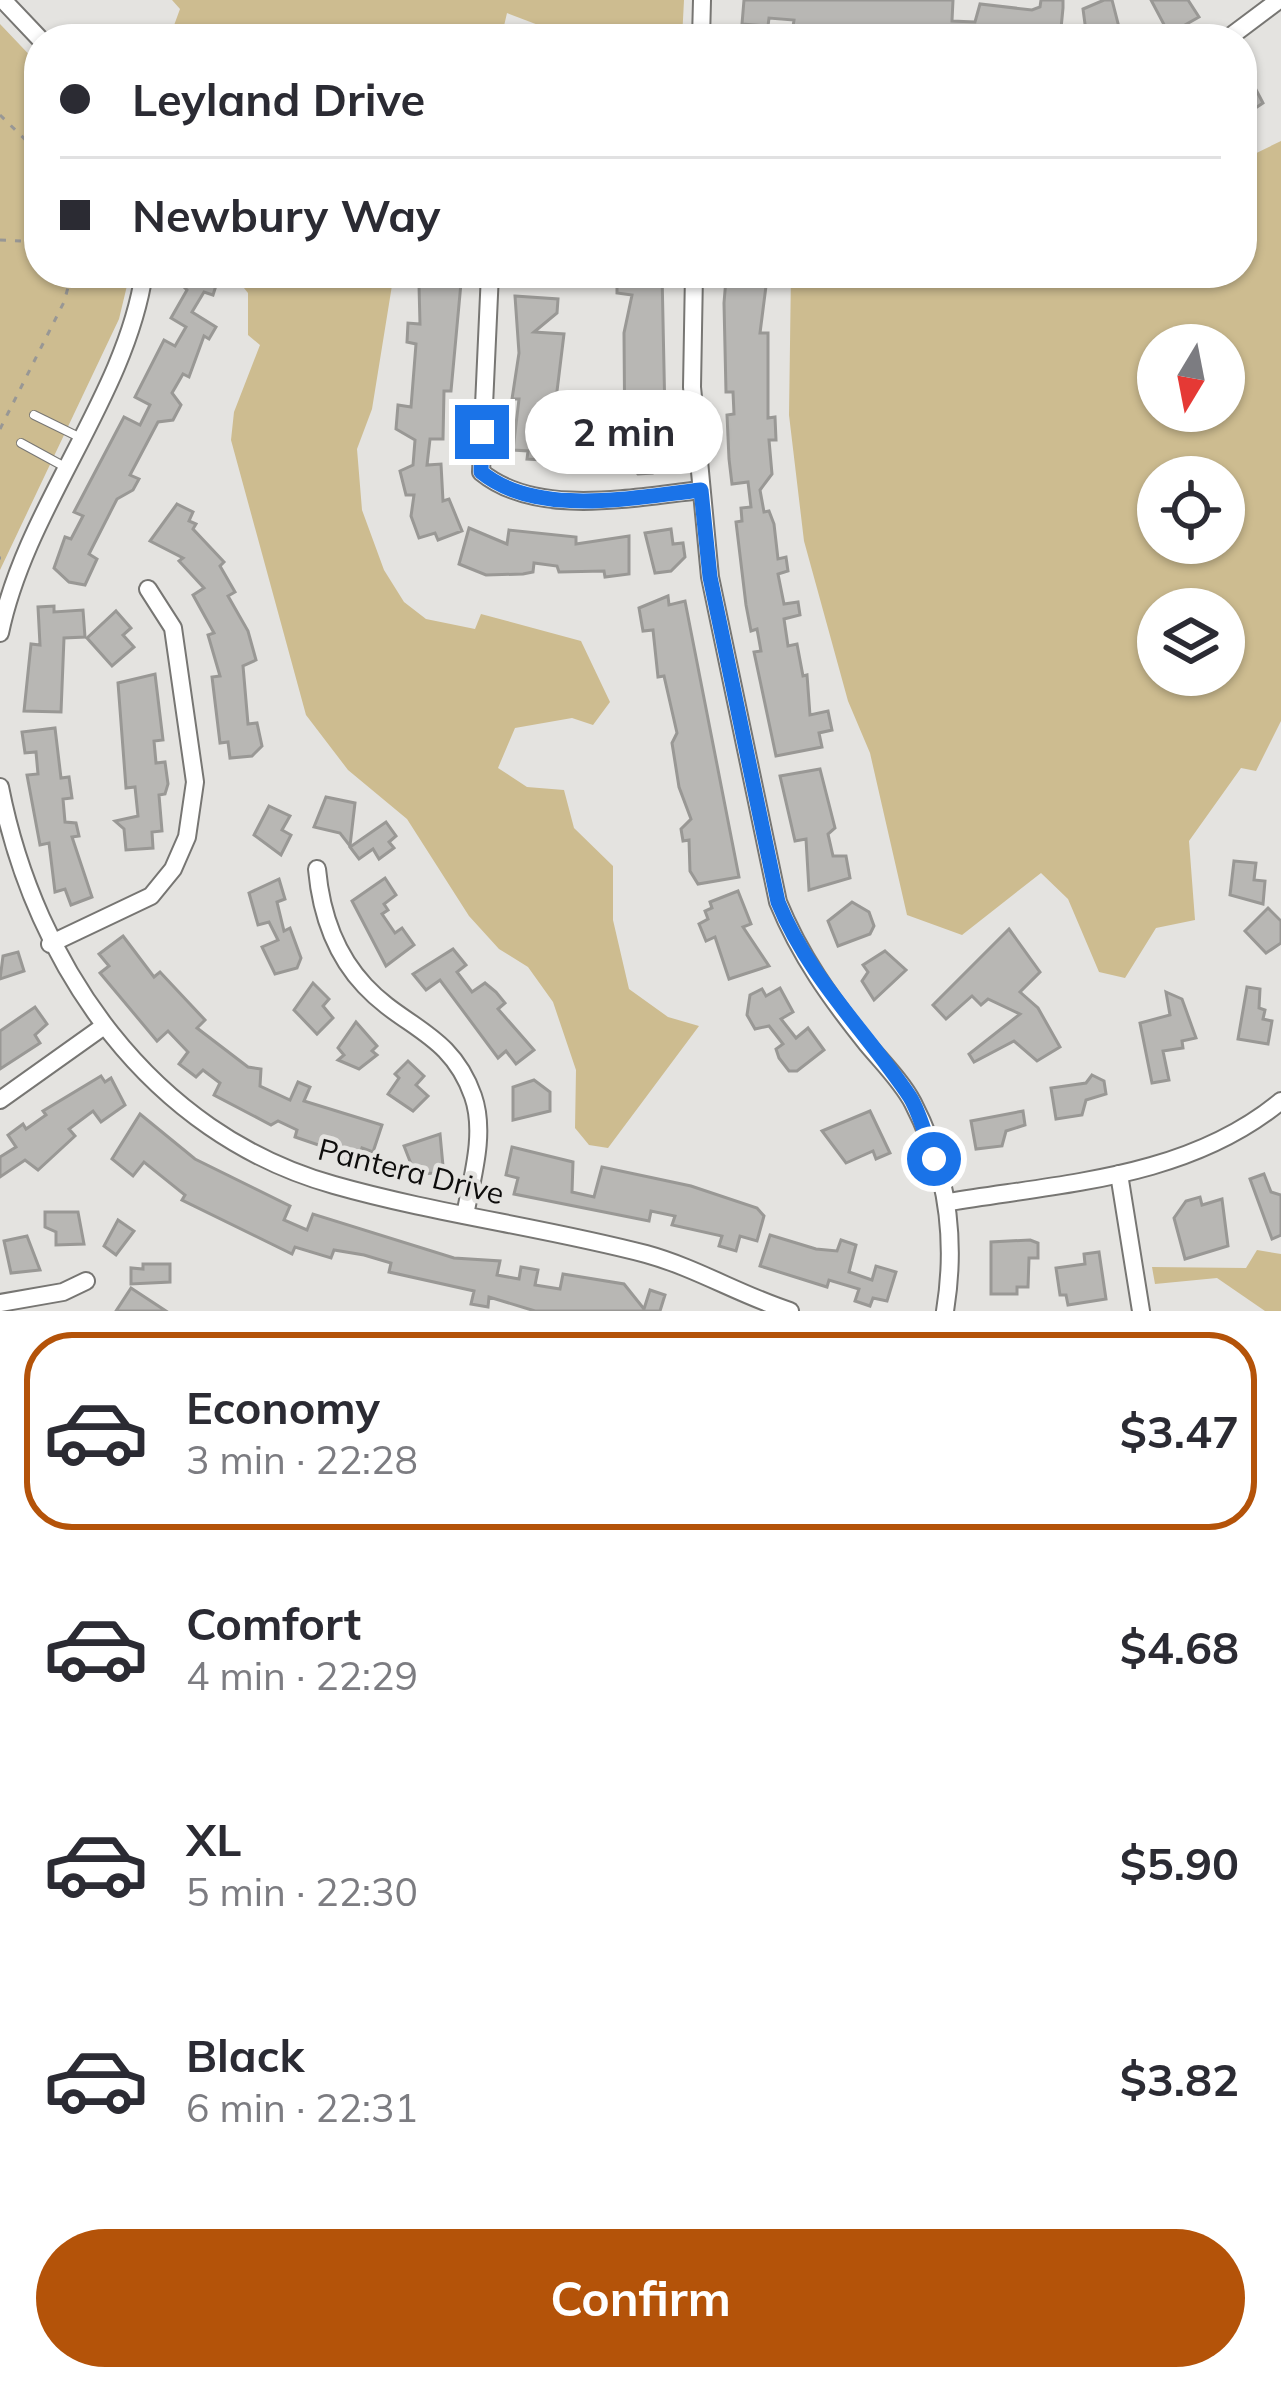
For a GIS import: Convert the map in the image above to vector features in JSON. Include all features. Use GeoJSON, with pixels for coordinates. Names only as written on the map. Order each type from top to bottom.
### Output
{"type":"FeatureCollection","features":[{"type":"Feature","properties":{"kind":"street"},"geometry":{"type":"LineString","coordinates":[[1247,24],[1279,0]]}},
{"type":"Feature","properties":{"kind":"street"},"geometry":{"type":"LineString","coordinates":[[0,634],[17,571],[134,322],[141,288]]}},
{"type":"Feature","properties":{"kind":"street"},"geometry":{"type":"LineString","coordinates":[[489,288],[481,472],[502,489],[596,501],[701,490]]}},
{"type":"Feature","properties":{"kind":"street"},"geometry":{"type":"LineString","coordinates":[[694,288],[692,387],[710,577],[778,902],[796,947],[912,1101],[949,1202],[952,1251],[945,1311]]}},
{"type":"Feature","properties":{"kind":"street"},"geometry":{"type":"LineString","coordinates":[[50,944],[151,896],[173,869],[187,837],[195,782],[173,628],[148,589]]}},
{"type":"Feature","properties":{"kind":"street","name":"Pantera Drive"},"geometry":{"type":"LineString","coordinates":[[0,787],[7,857],[50,944],[104,1026],[170,1096],[274,1163],[332,1185],[646,1254],[714,1276],[763,1307],[790,1311]]}},
{"type":"Feature","properties":{"kind":"street"},"geometry":{"type":"LineString","coordinates":[[317,869],[321,909],[342,957],[368,989],[437,1037],[475,1098],[478,1148],[465,1215]]}},
{"type":"Feature","properties":{"kind":"street"},"geometry":{"type":"LineString","coordinates":[[0,1100],[104,1026]]}},
{"type":"Feature","properties":{"kind":"street"},"geometry":{"type":"LineString","coordinates":[[949,1202],[1119,1174],[1199,1154],[1249,1127],[1281,1101]]}},
{"type":"Feature","properties":{"kind":"street"},"geometry":{"type":"LineString","coordinates":[[1119,1174],[1141,1311]]}},
{"type":"Feature","properties":{"kind":"street"},"geometry":{"type":"LineString","coordinates":[[0,1303],[63,1292],[86,1281]]}},
{"type":"Feature","properties":{"kind":"lane"},"geometry":{"type":"LineString","coordinates":[[34,415],[79,437]]}},
{"type":"Feature","properties":{"kind":"lane"},"geometry":{"type":"LineString","coordinates":[[21,443],[65,467]]}},
{"type":"Feature","properties":{"kind":"path"},"geometry":{"type":"LineString","coordinates":[[0,115],[24,138]]}},
{"type":"Feature","properties":{"kind":"path"},"geometry":{"type":"LineString","coordinates":[[0,429],[67,288]]}},
{"type":"Feature","properties":{"kind":"shaded area"},"geometry":{"type":"Polygon","coordinates":[[[172,0],[684,0],[683,24],[536,24],[507,13],[504,24],[174,24],[180,9],[172,0]]]}},
{"type":"Feature","properties":{"kind":"shaded area"},"geometry":{"type":"Polygon","coordinates":[[[0,24],[24,49],[24,288],[126,288],[119,319],[0,570],[0,24]]]}},
{"type":"Feature","properties":{"kind":"shaded area"},"geometry":{"type":"Polygon","coordinates":[[[1281,141],[1281,721],[1256,771],[1241,768],[1189,841],[1195,920],[1156,928],[1125,978],[1099,972],[1068,899],[1041,873],[962,935],[907,915],[870,753],[848,701],[804,541],[789,415],[791,288],[1257,288],[1257,153],[1281,141]]]}},
{"type":"Feature","properties":{"kind":"shaded area"},"geometry":{"type":"Polygon","coordinates":[[[244,288],[392,288],[372,409],[357,449],[362,510],[384,570],[404,602],[426,619],[475,629],[481,614],[581,641],[610,702],[593,725],[572,718],[515,728],[498,768],[527,787],[564,790],[574,828],[613,866],[613,920],[629,989],[668,1017],[699,1026],[608,1148],[589,1145],[575,1128],[576,1070],[553,1002],[528,967],[499,949],[469,916],[407,819],[348,770],[306,715],[231,440],[234,412],[260,345],[248,335],[244,288]]]}},
{"type":"Feature","properties":{"kind":"shaded area"},"geometry":{"type":"Polygon","coordinates":[[[1257,1250],[1281,1254],[1281,1311],[1265,1311],[1217,1278],[1155,1284],[1152,1267],[1246,1268],[1257,1250]]]}},
{"type":"Feature","properties":{"kind":"building"},"geometry":{"type":"Polygon","coordinates":[[[744,0],[953,0],[952,21],[975,22],[980,4],[1032,10],[1040,7],[1041,0],[1063,0],[1061,24],[793,24],[794,20],[769,18],[768,24],[742,24],[744,0]]]}},
{"type":"Feature","properties":{"kind":"building"},"geometry":{"type":"Polygon","coordinates":[[[1112,0],[1118,24],[1085,24],[1083,9],[1112,0]]]}},
{"type":"Feature","properties":{"kind":"building"},"geometry":{"type":"Polygon","coordinates":[[[1151,0],[1188,0],[1199,17],[1187,24],[1164,24],[1151,0]]]}},
{"type":"Feature","properties":{"kind":"building"},"geometry":{"type":"Polygon","coordinates":[[[215,288],[213,295],[204,292],[192,312],[216,327],[209,339],[204,336],[189,377],[183,374],[172,393],[181,405],[173,420],[158,422],[130,475],[139,479],[133,490],[117,499],[89,554],[97,559],[85,585],[69,582],[54,568],[65,537],[71,539],[83,516],[74,512],[124,417],[140,425],[150,405],[135,397],[164,340],[175,346],[186,327],[171,318],[187,290],[215,288]]]}},
{"type":"Feature","properties":{"kind":"building"},"geometry":{"type":"Polygon","coordinates":[[[419,288],[461,288],[451,391],[444,391],[443,439],[430,439],[427,465],[441,464],[443,501],[449,499],[462,531],[438,540],[435,533],[419,538],[411,516],[414,495],[406,495],[400,471],[413,465],[415,440],[396,429],[398,405],[411,407],[416,344],[407,342],[408,323],[420,324],[419,288]]]}},
{"type":"Feature","properties":{"kind":"building"},"geometry":{"type":"Polygon","coordinates":[[[617,288],[662,288],[666,464],[651,465],[652,473],[638,474],[625,460],[624,333],[632,295],[617,293],[617,288]]]}},
{"type":"Feature","properties":{"kind":"building"},"geometry":{"type":"Polygon","coordinates":[[[725,288],[766,288],[760,333],[768,333],[768,418],[775,417],[776,440],[769,440],[772,474],[760,490],[764,512],[769,511],[774,524],[778,559],[786,557],[788,571],[778,574],[784,604],[798,602],[800,615],[784,619],[788,646],[797,644],[803,676],[807,675],[810,715],[828,711],[832,730],[819,733],[822,747],[776,756],[754,652],[761,651],[757,629],[751,631],[736,522],[742,521],[741,508],[751,507],[748,482],[732,484],[727,415],[734,414],[733,392],[726,392],[725,288]]]}},
{"type":"Feature","properties":{"kind":"building"},"geometry":{"type":"Polygon","coordinates":[[[515,296],[558,299],[557,313],[534,332],[564,334],[553,424],[561,424],[560,444],[551,446],[550,454],[542,454],[542,460],[527,459],[528,451],[513,450],[519,399],[512,399],[519,353],[515,296]]]}},
{"type":"Feature","properties":{"kind":"building"},"geometry":{"type":"Polygon","coordinates":[[[177,504],[193,512],[189,521],[196,524],[193,529],[224,562],[220,566],[235,592],[228,596],[248,631],[256,660],[243,666],[248,724],[257,723],[262,746],[252,756],[230,758],[228,742],[220,743],[212,677],[220,676],[208,635],[214,633],[193,595],[204,588],[179,561],[183,558],[150,541],[177,504]]]}},
{"type":"Feature","properties":{"kind":"building"},"geometry":{"type":"Polygon","coordinates":[[[469,528],[507,544],[509,530],[576,537],[576,544],[629,536],[629,574],[605,577],[604,571],[559,572],[557,566],[534,563],[533,572],[486,575],[459,564],[469,528]]]}},
{"type":"Feature","properties":{"kind":"building"},"geometry":{"type":"Polygon","coordinates":[[[671,529],[673,544],[683,543],[685,557],[671,571],[655,573],[645,533],[671,529]]]}},
{"type":"Feature","properties":{"kind":"building"},"geometry":{"type":"Polygon","coordinates":[[[668,596],[669,605],[685,601],[739,877],[698,884],[690,871],[689,840],[683,841],[681,829],[691,819],[679,787],[672,743],[677,733],[664,676],[658,677],[653,630],[643,631],[639,608],[668,596]]]}},
{"type":"Feature","properties":{"kind":"building"},"geometry":{"type":"Polygon","coordinates":[[[54,606],[54,612],[83,610],[85,637],[64,638],[61,712],[24,711],[31,644],[40,645],[38,607],[54,606]]]}},
{"type":"Feature","properties":{"kind":"building"},"geometry":{"type":"Polygon","coordinates":[[[116,611],[131,628],[123,635],[134,647],[112,666],[87,638],[116,611]]]}},
{"type":"Feature","properties":{"kind":"building"},"geometry":{"type":"Polygon","coordinates":[[[155,674],[163,740],[154,741],[156,763],[165,762],[168,784],[165,794],[159,795],[162,831],[152,832],[153,848],[126,850],[124,829],[115,821],[138,816],[135,787],[126,788],[118,683],[155,674]]]}},
{"type":"Feature","properties":{"kind":"building"},"geometry":{"type":"Polygon","coordinates":[[[55,728],[61,778],[69,777],[72,798],[63,799],[65,822],[76,823],[79,836],[72,837],[92,897],[71,905],[65,889],[55,892],[49,843],[40,845],[27,775],[38,774],[36,752],[25,753],[22,732],[55,728]]]}},
{"type":"Feature","properties":{"kind":"building"},"geometry":{"type":"Polygon","coordinates":[[[820,769],[835,828],[828,834],[833,856],[846,856],[850,878],[809,890],[806,839],[795,841],[780,776],[820,769]]]}},
{"type":"Feature","properties":{"kind":"building"},"geometry":{"type":"Polygon","coordinates":[[[326,797],[355,803],[350,846],[340,833],[314,827],[326,797]]]}},
{"type":"Feature","properties":{"kind":"building"},"geometry":{"type":"Polygon","coordinates":[[[269,806],[290,816],[282,830],[291,835],[281,855],[254,835],[269,806]]]}},
{"type":"Feature","properties":{"kind":"building"},"geometry":{"type":"Polygon","coordinates":[[[386,822],[396,836],[389,842],[394,848],[379,859],[373,849],[359,859],[350,847],[386,822]]]}},
{"type":"Feature","properties":{"kind":"building"},"geometry":{"type":"Polygon","coordinates":[[[1234,861],[1256,863],[1254,880],[1265,881],[1263,904],[1230,895],[1234,861]]]}},
{"type":"Feature","properties":{"kind":"building"},"geometry":{"type":"Polygon","coordinates":[[[385,878],[396,895],[384,904],[388,910],[382,914],[395,933],[402,928],[414,945],[386,966],[352,901],[385,878]]]}},
{"type":"Feature","properties":{"kind":"building"},"geometry":{"type":"Polygon","coordinates":[[[279,879],[285,899],[277,902],[284,931],[290,928],[301,958],[297,968],[275,974],[262,947],[278,940],[269,922],[258,925],[249,893],[279,879]]]}},
{"type":"Feature","properties":{"kind":"building"},"geometry":{"type":"Polygon","coordinates":[[[738,891],[751,924],[743,927],[769,966],[729,979],[715,937],[706,941],[699,924],[708,919],[705,911],[712,908],[710,902],[738,891]]]}},
{"type":"Feature","properties":{"kind":"building"},"geometry":{"type":"Polygon","coordinates":[[[852,902],[869,912],[874,926],[870,934],[838,946],[828,921],[852,902]]]}},
{"type":"Feature","properties":{"kind":"building"},"geometry":{"type":"Polygon","coordinates":[[[1268,908],[1281,921],[1281,943],[1266,953],[1245,931],[1268,908]]]}},
{"type":"Feature","properties":{"kind":"building"},"geometry":{"type":"Polygon","coordinates":[[[1009,929],[1040,972],[1020,992],[1038,1008],[1060,1047],[1037,1061],[1014,1041],[974,1062],[969,1054],[1020,1014],[988,999],[981,1005],[972,996],[946,1019],[933,1005],[1009,929]]]}},
{"type":"Feature","properties":{"kind":"building"},"geometry":{"type":"Polygon","coordinates":[[[123,936],[154,977],[160,972],[205,1020],[197,1028],[248,1067],[261,1069],[260,1086],[290,1100],[298,1082],[310,1087],[304,1101],[382,1125],[373,1152],[362,1148],[356,1164],[337,1158],[339,1152],[295,1137],[297,1130],[278,1121],[271,1125],[214,1095],[220,1083],[203,1070],[196,1077],[179,1064],[188,1052],[168,1031],[157,1041],[100,973],[109,966],[99,954],[123,936]]]}},
{"type":"Feature","properties":{"kind":"building"},"geometry":{"type":"Polygon","coordinates":[[[453,949],[466,965],[457,972],[472,992],[485,983],[496,992],[505,1003],[498,1009],[534,1050],[516,1064],[506,1051],[498,1058],[440,980],[426,990],[413,974],[453,949]]]}},
{"type":"Feature","properties":{"kind":"building"},"geometry":{"type":"Polygon","coordinates":[[[885,951],[906,970],[874,1000],[862,981],[868,972],[863,965],[885,951]]]}},
{"type":"Feature","properties":{"kind":"building"},"geometry":{"type":"Polygon","coordinates":[[[18,952],[24,971],[0,979],[3,956],[18,952]]]}},
{"type":"Feature","properties":{"kind":"building"},"geometry":{"type":"Polygon","coordinates":[[[313,983],[329,999],[323,1006],[333,1018],[317,1034],[294,1010],[313,983]]]}},
{"type":"Feature","properties":{"kind":"building"},"geometry":{"type":"Polygon","coordinates":[[[1247,987],[1260,989],[1263,1019],[1272,1021],[1268,1044],[1238,1039],[1247,987]]]}},
{"type":"Feature","properties":{"kind":"building"},"geometry":{"type":"Polygon","coordinates":[[[780,988],[793,1012],[781,1019],[796,1038],[808,1028],[824,1050],[797,1071],[789,1071],[779,1058],[776,1049],[783,1044],[769,1026],[755,1029],[747,1015],[750,995],[762,989],[766,996],[780,988]]]}},
{"type":"Feature","properties":{"kind":"building"},"geometry":{"type":"Polygon","coordinates":[[[1166,992],[1182,999],[1196,1038],[1182,1041],[1183,1048],[1163,1051],[1169,1080],[1152,1083],[1140,1023],[1170,1015],[1166,992]]]}},
{"type":"Feature","properties":{"kind":"building"},"geometry":{"type":"Polygon","coordinates":[[[35,1007],[47,1024],[35,1035],[40,1043],[0,1069],[0,1031],[35,1007]]]}},
{"type":"Feature","properties":{"kind":"building"},"geometry":{"type":"Polygon","coordinates":[[[356,1022],[377,1046],[372,1051],[377,1055],[359,1069],[338,1060],[344,1055],[338,1048],[356,1022]]]}},
{"type":"Feature","properties":{"kind":"building"},"geometry":{"type":"Polygon","coordinates":[[[408,1061],[424,1076],[416,1085],[428,1096],[413,1111],[388,1094],[399,1078],[395,1074],[408,1061]]]}},
{"type":"Feature","properties":{"kind":"building"},"geometry":{"type":"Polygon","coordinates":[[[1092,1075],[1104,1081],[1106,1094],[1086,1100],[1082,1115],[1056,1119],[1051,1088],[1086,1083],[1092,1075]]]}},
{"type":"Feature","properties":{"kind":"building"},"geometry":{"type":"Polygon","coordinates":[[[101,1076],[105,1082],[111,1078],[125,1105],[101,1122],[93,1111],[69,1129],[75,1136],[38,1170],[25,1160],[0,1177],[0,1157],[16,1147],[8,1135],[23,1124],[26,1129],[46,1115],[43,1111],[101,1076]]]}},
{"type":"Feature","properties":{"kind":"building"},"geometry":{"type":"Polygon","coordinates":[[[534,1080],[550,1092],[550,1111],[513,1120],[513,1087],[534,1080]]]}},
{"type":"Feature","properties":{"kind":"building"},"geometry":{"type":"Polygon","coordinates":[[[870,1111],[890,1153],[876,1159],[873,1151],[846,1163],[822,1131],[870,1111]]]}},
{"type":"Feature","properties":{"kind":"building"},"geometry":{"type":"Polygon","coordinates":[[[1023,1111],[1025,1125],[1006,1131],[1002,1146],[976,1149],[971,1121],[1023,1111]]]}},
{"type":"Feature","properties":{"kind":"building"},"geometry":{"type":"Polygon","coordinates":[[[140,1114],[195,1159],[290,1206],[284,1220],[307,1230],[313,1214],[454,1258],[500,1261],[497,1275],[519,1279],[521,1267],[538,1270],[535,1285],[560,1289],[563,1274],[624,1284],[644,1309],[650,1290],[665,1295],[660,1311],[535,1311],[489,1297],[488,1307],[471,1304],[474,1291],[389,1272],[391,1263],[364,1255],[334,1250],[331,1258],[295,1247],[292,1254],[182,1200],[185,1195],[144,1162],[133,1176],[112,1159],[140,1114]]]}},
{"type":"Feature","properties":{"kind":"building"},"geometry":{"type":"Polygon","coordinates":[[[440,1134],[443,1166],[437,1167],[438,1173],[415,1174],[404,1146],[440,1134]]]}},
{"type":"Feature","properties":{"kind":"building"},"geometry":{"type":"Polygon","coordinates":[[[512,1147],[573,1162],[572,1192],[594,1197],[602,1167],[691,1186],[757,1208],[764,1216],[757,1241],[740,1236],[736,1251],[719,1246],[722,1236],[672,1225],[675,1216],[651,1211],[649,1221],[514,1194],[518,1178],[506,1175],[512,1147]]]}},
{"type":"Feature","properties":{"kind":"building"},"geometry":{"type":"Polygon","coordinates":[[[1264,1174],[1271,1192],[1281,1195],[1281,1235],[1272,1239],[1250,1179],[1264,1174]]]}},
{"type":"Feature","properties":{"kind":"building"},"geometry":{"type":"Polygon","coordinates":[[[1200,1197],[1202,1205],[1222,1199],[1228,1246],[1185,1259],[1174,1218],[1186,1201],[1200,1197]]]}},
{"type":"Feature","properties":{"kind":"building"},"geometry":{"type":"Polygon","coordinates":[[[45,1212],[78,1212],[84,1244],[56,1245],[56,1232],[45,1227],[45,1212]]]}},
{"type":"Feature","properties":{"kind":"building"},"geometry":{"type":"Polygon","coordinates":[[[118,1220],[134,1231],[116,1255],[104,1246],[118,1220]]]}},
{"type":"Feature","properties":{"kind":"building"},"geometry":{"type":"Polygon","coordinates":[[[770,1235],[816,1249],[837,1251],[841,1240],[856,1245],[849,1272],[872,1280],[876,1266],[896,1272],[887,1301],[873,1298],[870,1306],[855,1301],[859,1289],[829,1280],[827,1287],[760,1266],[770,1235]]]}},
{"type":"Feature","properties":{"kind":"building"},"geometry":{"type":"Polygon","coordinates":[[[27,1236],[40,1270],[11,1273],[4,1241],[27,1236]]]}},
{"type":"Feature","properties":{"kind":"building"},"geometry":{"type":"Polygon","coordinates":[[[991,1242],[1038,1243],[1038,1258],[1029,1258],[1028,1287],[1017,1287],[1017,1294],[991,1294],[991,1242]]]}},
{"type":"Feature","properties":{"kind":"building"},"geometry":{"type":"Polygon","coordinates":[[[1099,1252],[1106,1299],[1068,1305],[1066,1295],[1060,1295],[1056,1268],[1085,1264],[1084,1254],[1099,1252]]]}},
{"type":"Feature","properties":{"kind":"building"},"geometry":{"type":"Polygon","coordinates":[[[143,1264],[170,1264],[170,1282],[131,1284],[131,1268],[143,1269],[143,1264]]]}},
{"type":"Feature","properties":{"kind":"building"},"geometry":{"type":"Polygon","coordinates":[[[131,1288],[166,1311],[116,1311],[131,1288]]]}},
{"type":"Feature","properties":{"kind":"route"},"geometry":{"type":"LineString","coordinates":[[482,432],[481,472],[502,489],[596,501],[701,490],[710,577],[778,902],[796,947],[912,1101],[934,1159]]}}]}
